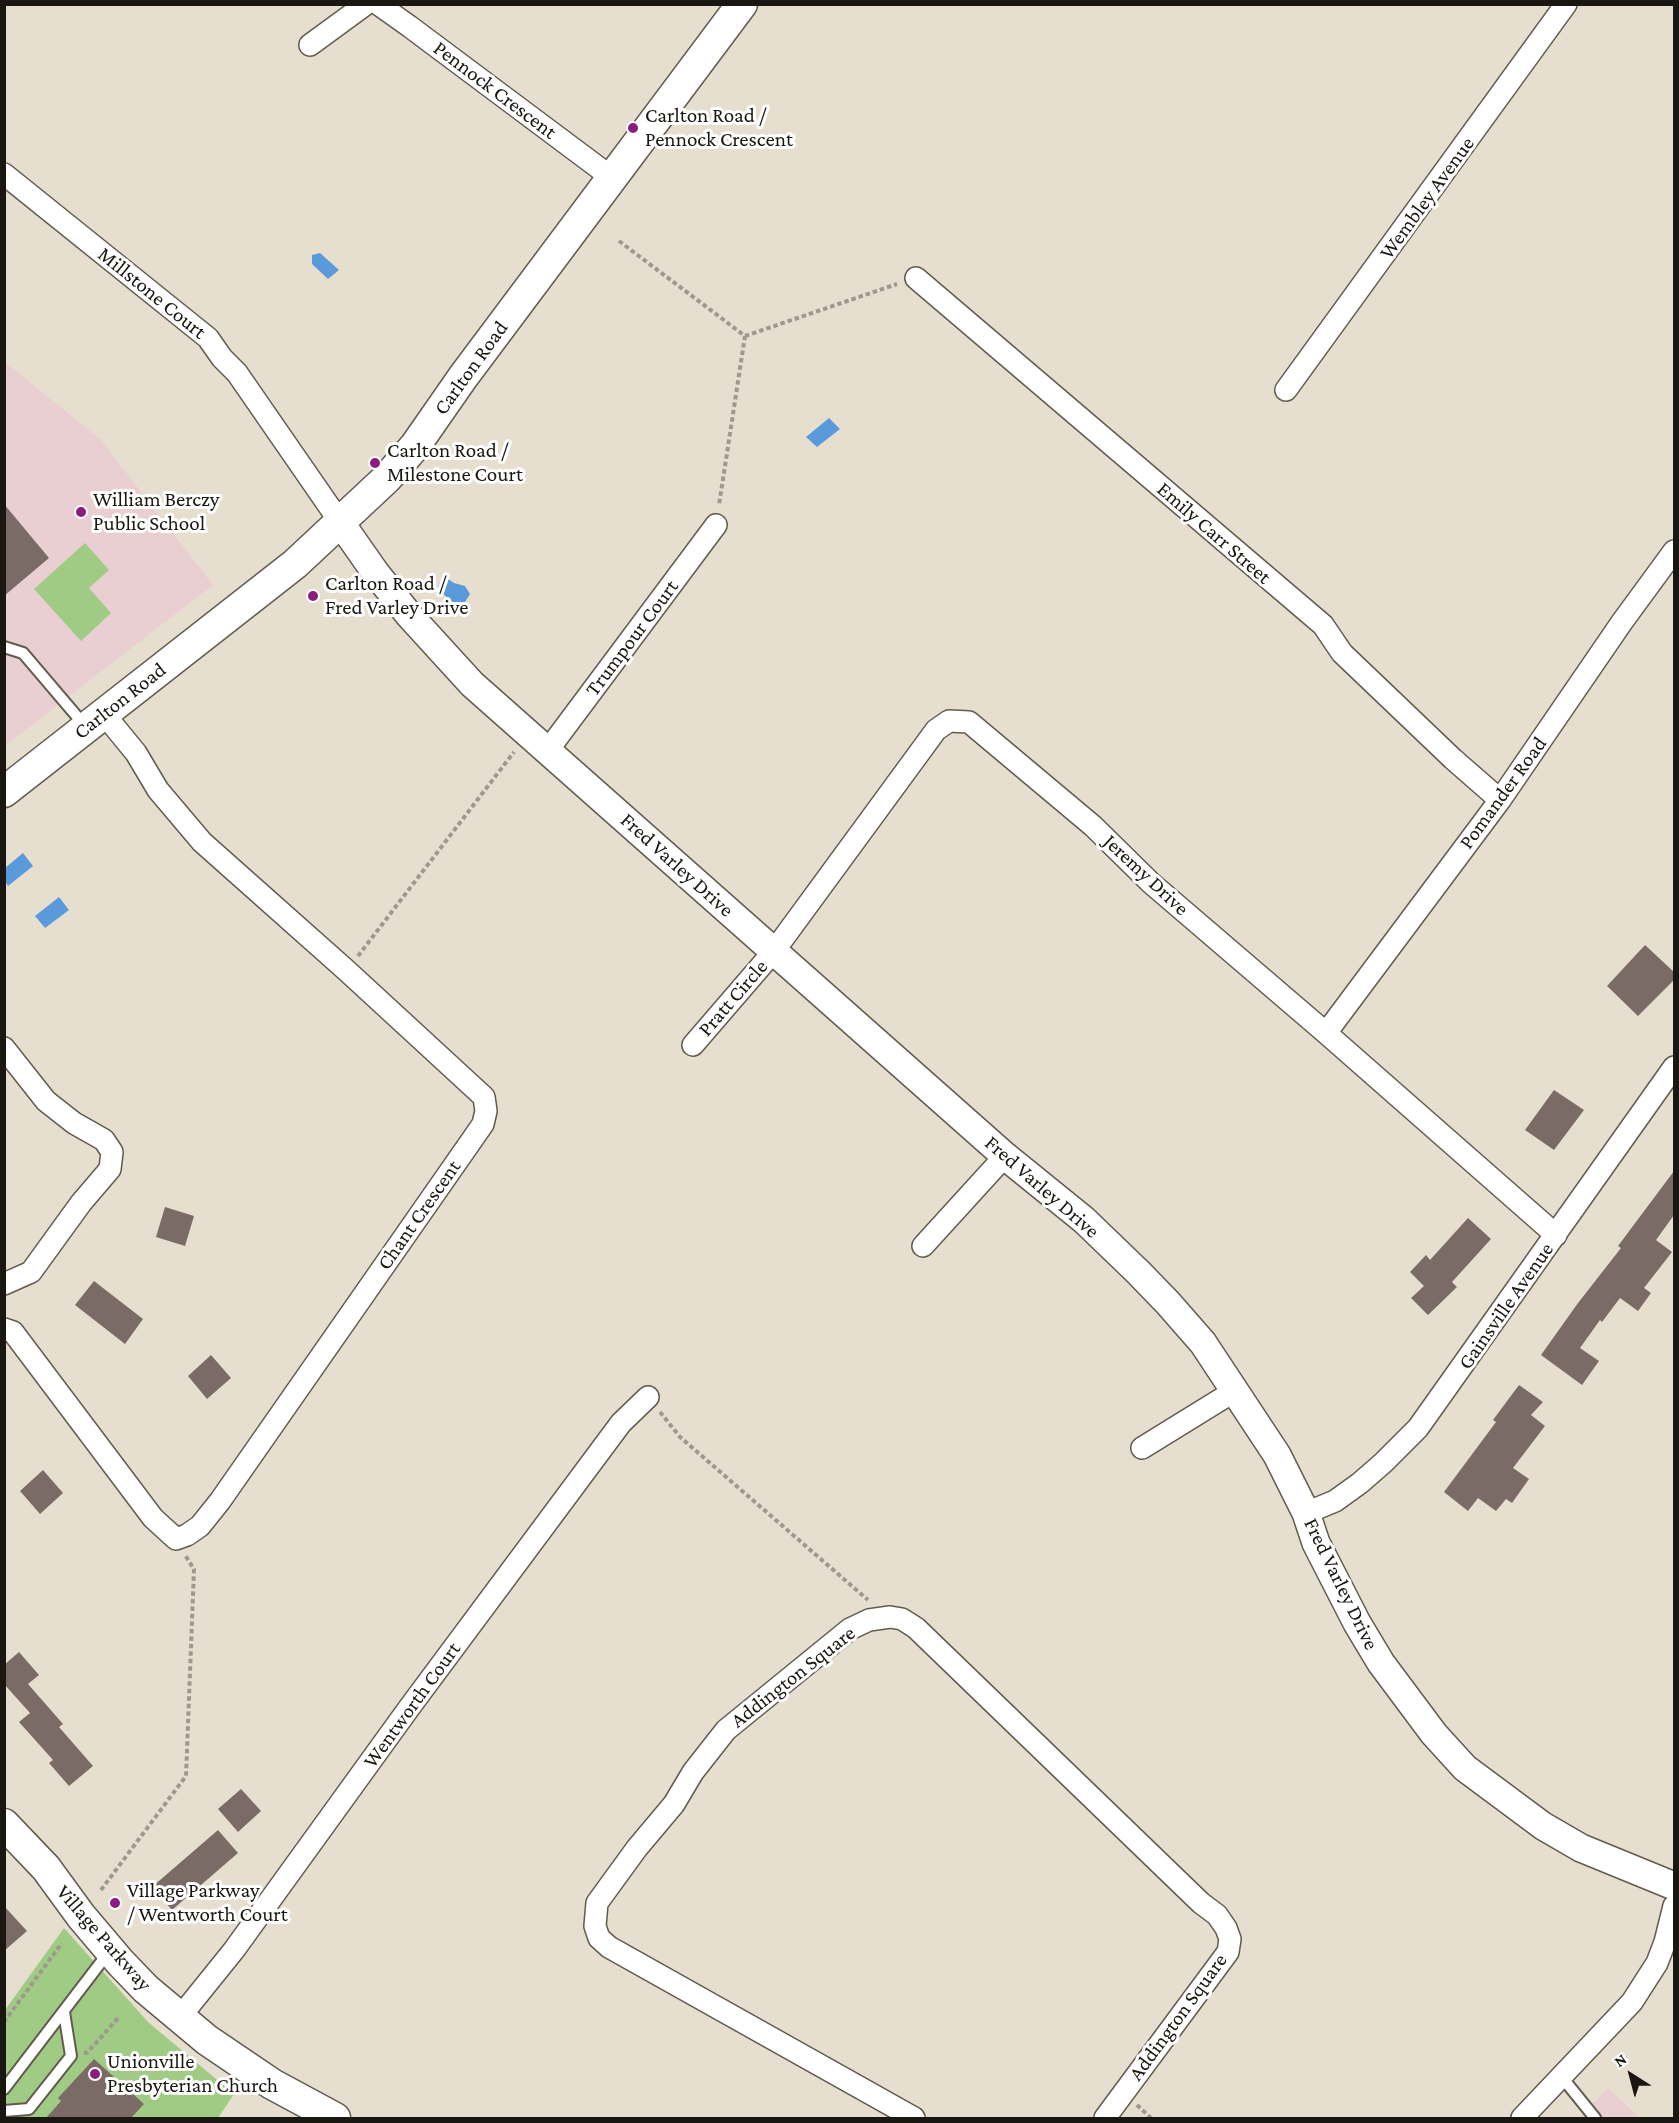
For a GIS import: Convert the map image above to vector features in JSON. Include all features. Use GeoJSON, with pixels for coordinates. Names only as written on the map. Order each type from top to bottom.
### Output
{"type":"FeatureCollection","features":[{"type":"Feature","properties":{"kind":"main road","name":"Carlton Road"},"geometry":{"type":"LineString","coordinates":[[4,792],[295,564],[386,479],[415,446],[463,377],[741,4]]}},
{"type":"Feature","properties":{"kind":"main road","name":"Village Parkway"},"geometry":{"type":"LineString","coordinates":[[4,1824],[46,1868],[110,1951],[146,1989],[207,2040],[272,2084],[334,2118]]}},
{"type":"Feature","properties":{"kind":"street"},"geometry":{"type":"LineString","coordinates":[[310,45],[366,4]]}},
{"type":"Feature","properties":{"kind":"street","name":"Pennock Crescent"},"geometry":{"type":"LineString","coordinates":[[378,4],[611,177]]}},
{"type":"Feature","properties":{"kind":"street","name":"Wembley Avenue"},"geometry":{"type":"LineString","coordinates":[[1286,390],[1566,4]]}},
{"type":"Feature","properties":{"kind":"street","name":"Millstone Court"},"geometry":{"type":"LineString","coordinates":[[4,174],[208,338],[222,358],[237,373],[340,522]]}},
{"type":"Feature","properties":{"kind":"street","name":"Emily Carr Street"},"geometry":{"type":"LineString","coordinates":[[916,278],[1323,625],[1342,653],[1453,759],[1500,800]]}},
{"type":"Feature","properties":{"kind":"street","name":"Fred Varley Drive"},"geometry":{"type":"LineString","coordinates":[[340,522],[375,572],[416,623],[472,684],[1005,1156],[1084,1220],[1138,1272],[1203,1343],[1277,1455],[1306,1513],[1316,1543],[1357,1623],[1381,1663],[1434,1734],[1465,1768],[1543,1826],[1581,1848],[1674,1886]]}},
{"type":"Feature","properties":{"kind":"street","name":"Trumpour Court"},"geometry":{"type":"LineString","coordinates":[[538,741],[716,525]]}},
{"type":"Feature","properties":{"kind":"street","name":"Pomander Road"},"geometry":{"type":"LineString","coordinates":[[1326,1033],[1500,800],[1622,622],[1674,551]]}},
{"type":"Feature","properties":{"kind":"street","name":"Chant Crescent"},"geometry":{"type":"LineString","coordinates":[[95,720],[136,753],[158,790],[202,842],[484,1097],[486,1111],[483,1124],[220,1501],[200,1526],[176,1539]]}},
{"type":"Feature","properties":{"kind":"street","name":"Jeremy Drive"},"geometry":{"type":"LineString","coordinates":[[774,951],[936,730],[949,721],[969,722],[1093,826],[1151,883],[1556,1234]]}},
{"type":"Feature","properties":{"kind":"street","name":"Pratt Circle"},"geometry":{"type":"LineString","coordinates":[[693,1045],[774,951]]}},
{"type":"Feature","properties":{"kind":"street"},"geometry":{"type":"LineString","coordinates":[[4,1048],[46,1101],[59,1113],[104,1140],[112,1152],[110,1168],[81,1203],[36,1265],[30,1272],[4,1284]]}},
{"type":"Feature","properties":{"kind":"street","name":"Gainsville Avenue"},"geometry":{"type":"LineString","coordinates":[[1306,1513],[1335,1501],[1360,1483],[1419,1428],[1674,1067]]}},
{"type":"Feature","properties":{"kind":"street"},"geometry":{"type":"LineString","coordinates":[[923,1246],[1005,1156]]}},
{"type":"Feature","properties":{"kind":"street"},"geometry":{"type":"LineString","coordinates":[[4,1329],[13,1332],[153,1518],[176,1539]]}},
{"type":"Feature","properties":{"kind":"street"},"geometry":{"type":"LineString","coordinates":[[1142,1448],[1236,1390]]}},
{"type":"Feature","properties":{"kind":"street","name":"Wentworth Court"},"geometry":{"type":"LineString","coordinates":[[180,2017],[234,1950],[409,1708],[621,1423],[648,1397]]}},
{"type":"Feature","properties":{"kind":"street","name":"Addington Square"},"geometry":{"type":"LineString","coordinates":[[914,2118],[609,1947],[599,1938],[595,1926],[597,1903],[637,1848],[674,1804],[693,1772],[726,1730],[850,1629],[870,1620],[890,1617],[902,1619],[916,1628],[1216,1915],[1226,1928],[1230,1939],[1228,1952],[1105,2118]]}},
{"type":"Feature","properties":{"kind":"street"},"geometry":{"type":"LineString","coordinates":[[1522,2118],[1632,2002],[1647,1981],[1665,1942],[1674,1906]]}},
{"type":"Feature","properties":{"kind":"lane"},"geometry":{"type":"LineString","coordinates":[[4,647],[23,653],[95,720]]}},
{"type":"Feature","properties":{"kind":"lane"},"geometry":{"type":"LineString","coordinates":[[4,2089],[110,1951]]}},
{"type":"Feature","properties":{"kind":"lane"},"geometry":{"type":"LineString","coordinates":[[4,2111],[29,2109],[71,2056],[64,2012]]}},
{"type":"Feature","properties":{"kind":"lane"},"geometry":{"type":"LineString","coordinates":[[1561,2076],[1595,2118]]}},
{"type":"Feature","properties":{"kind":"path"},"geometry":{"type":"LineString","coordinates":[[619,241],[745,336]]}},
{"type":"Feature","properties":{"kind":"path"},"geometry":{"type":"LineString","coordinates":[[745,336],[916,278]]}},
{"type":"Feature","properties":{"kind":"path"},"geometry":{"type":"LineString","coordinates":[[716,525],[745,336]]}},
{"type":"Feature","properties":{"kind":"path"},"geometry":{"type":"LineString","coordinates":[[346,970],[538,741]]}},
{"type":"Feature","properties":{"kind":"path"},"geometry":{"type":"LineString","coordinates":[[648,1397],[680,1437],[840,1577],[890,1617]]}},
{"type":"Feature","properties":{"kind":"path"},"geometry":{"type":"LineString","coordinates":[[101,1890],[186,1776],[194,1569],[176,1539]]}},
{"type":"Feature","properties":{"kind":"path"},"geometry":{"type":"LineString","coordinates":[[4,2022],[62,1943]]}},
{"type":"Feature","properties":{"kind":"path"},"geometry":{"type":"LineString","coordinates":[[69,2042],[87,2053],[119,2017]]}},
{"type":"Feature","properties":{"kind":"shaded area","name":"William Berczy Public School"},"geometry":{"type":"Polygon","coordinates":[[[5,362],[101,440],[213,585],[5,746],[5,362]]]}},
{"type":"Feature","properties":{"kind":"shaded area"},"geometry":{"type":"Polygon","coordinates":[[[1608,2088],[1640,2118],[1579,2118],[1608,2088]]]}},
{"type":"Feature","properties":{"kind":"green space"},"geometry":{"type":"Polygon","coordinates":[[[85,543],[109,570],[89,588],[111,613],[81,641],[34,589],[85,543]]]}},
{"type":"Feature","properties":{"kind":"green space"},"geometry":{"type":"Polygon","coordinates":[[[64,1928],[148,2022],[234,2094],[218,2118],[5,2118],[5,2010],[64,1928]]]}},
{"type":"Feature","properties":{"kind":"water"},"geometry":{"type":"Polygon","coordinates":[[[320,253],[339,270],[328,279],[312,264],[312,255],[320,253]]]}},
{"type":"Feature","properties":{"kind":"water"},"geometry":{"type":"Polygon","coordinates":[[[829,418],[840,429],[817,447],[806,437],[829,418]]]}},
{"type":"Feature","properties":{"kind":"water"},"geometry":{"type":"Polygon","coordinates":[[[448,579],[465,586],[470,594],[465,602],[455,604],[443,594],[438,586],[441,580],[448,579]]]}},
{"type":"Feature","properties":{"kind":"water"},"geometry":{"type":"Polygon","coordinates":[[[23,853],[33,866],[8,886],[5,881],[5,868],[23,853]]]}},
{"type":"Feature","properties":{"kind":"water"},"geometry":{"type":"Polygon","coordinates":[[[59,897],[69,910],[45,928],[35,916],[59,897]]]}},
{"type":"Feature","properties":{"kind":"building"},"geometry":{"type":"Polygon","coordinates":[[[4,504],[49,558],[4,596],[4,504]]]}},
{"type":"Feature","properties":{"kind":"building"},"geometry":{"type":"Polygon","coordinates":[[[1645,945],[1674,972],[1674,980],[1638,1016],[1607,986],[1645,945]]]}},
{"type":"Feature","properties":{"kind":"building"},"geometry":{"type":"Polygon","coordinates":[[[1554,1090],[1584,1110],[1554,1150],[1525,1130],[1554,1090]]]}},
{"type":"Feature","properties":{"kind":"building"},"geometry":{"type":"Polygon","coordinates":[[[1674,1171],[1674,1215],[1656,1240],[1672,1252],[1644,1288],[1651,1293],[1638,1311],[1620,1298],[1602,1322],[1600,1320],[1580,1348],[1599,1361],[1582,1385],[1541,1355],[1621,1248],[1618,1246],[1674,1171]]]}},
{"type":"Feature","properties":{"kind":"building"},"geometry":{"type":"Polygon","coordinates":[[[165,1207],[194,1216],[185,1246],[156,1237],[165,1207]]]}},
{"type":"Feature","properties":{"kind":"building"},"geometry":{"type":"Polygon","coordinates":[[[1468,1218],[1491,1239],[1452,1282],[1457,1287],[1428,1315],[1411,1298],[1424,1286],[1410,1272],[1426,1255],[1430,1260],[1468,1218]]]}},
{"type":"Feature","properties":{"kind":"building"},"geometry":{"type":"Polygon","coordinates":[[[94,1281],[143,1319],[125,1344],[75,1305],[94,1281]]]}},
{"type":"Feature","properties":{"kind":"building"},"geometry":{"type":"Polygon","coordinates":[[[211,1355],[231,1378],[207,1399],[188,1376],[211,1355]]]}},
{"type":"Feature","properties":{"kind":"building"},"geometry":{"type":"Polygon","coordinates":[[[1519,1385],[1543,1402],[1531,1415],[1545,1426],[1513,1468],[1529,1479],[1512,1503],[1506,1499],[1496,1511],[1478,1498],[1468,1511],[1444,1492],[1496,1422],[1493,1420],[1519,1385]]]}},
{"type":"Feature","properties":{"kind":"building"},"geometry":{"type":"Polygon","coordinates":[[[43,1470],[63,1493],[40,1514],[20,1491],[43,1470]]]}},
{"type":"Feature","properties":{"kind":"building"},"geometry":{"type":"Polygon","coordinates":[[[19,1652],[39,1675],[28,1684],[63,1724],[59,1727],[93,1766],[69,1786],[49,1763],[53,1760],[19,1722],[30,1713],[4,1684],[4,1665],[19,1652]]]}},
{"type":"Feature","properties":{"kind":"building"},"geometry":{"type":"Polygon","coordinates":[[[241,1789],[261,1811],[238,1832],[218,1809],[241,1789]]]}},
{"type":"Feature","properties":{"kind":"building"},"geometry":{"type":"Polygon","coordinates":[[[218,1830],[238,1853],[172,1910],[152,1887],[218,1830]]]}},
{"type":"Feature","properties":{"kind":"building"},"geometry":{"type":"Polygon","coordinates":[[[4,1906],[27,1931],[4,1951],[4,1906]]]}},
{"type":"Feature","properties":{"kind":"building","name":"Unionville Presbyterian Church"},"geometry":{"type":"Polygon","coordinates":[[[94,2059],[144,2104],[131,2118],[46,2118],[61,2101],[58,2098],[94,2059]]]}},
{"type":"Feature","properties":{"kind":"place","name":"Carlton Road / Pennock Crescent"},"geometry":{"type":"Point","coordinates":[633,128]}},
{"type":"Feature","properties":{"kind":"place","name":"Carlton Road / Milestone Court"},"geometry":{"type":"Point","coordinates":[375,463]}},
{"type":"Feature","properties":{"kind":"place","name":"William Berczy Public School"},"geometry":{"type":"Point","coordinates":[81,512]}},
{"type":"Feature","properties":{"kind":"place","name":"Carlton Road / Fred Varley Drive"},"geometry":{"type":"Point","coordinates":[313,596]}},
{"type":"Feature","properties":{"kind":"place","name":"Village Parkway / Wentworth Court"},"geometry":{"type":"Point","coordinates":[115,1903]}},
{"type":"Feature","properties":{"kind":"place","name":"Unionville Presbyterian Church"},"geometry":{"type":"Point","coordinates":[95,2074]}}]}
